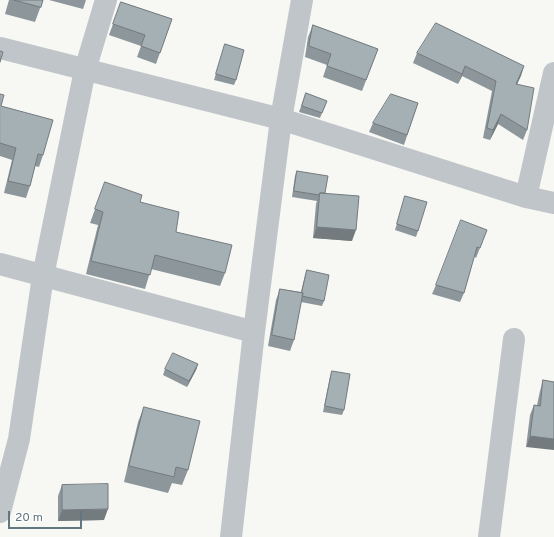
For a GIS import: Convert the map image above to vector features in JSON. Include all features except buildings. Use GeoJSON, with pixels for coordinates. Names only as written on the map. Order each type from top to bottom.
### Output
{"type":"FeatureCollection","features":[{"type":"Feature","properties":{"kind":"street"},"geometry":{"type":"LineString","coordinates":[[0,512],[19,439],[43,276],[85,70],[106,0]]}},
{"type":"Feature","properties":{"kind":"street"},"geometry":{"type":"LineString","coordinates":[[231,537],[254,332],[281,119],[302,0]]}},
{"type":"Feature","properties":{"kind":"street"},"geometry":{"type":"LineString","coordinates":[[0,48],[281,119],[526,197],[554,203]]}},
{"type":"Feature","properties":{"kind":"street"},"geometry":{"type":"LineString","coordinates":[[526,197],[554,73]]}},
{"type":"Feature","properties":{"kind":"street"},"geometry":{"type":"LineString","coordinates":[[0,264],[254,332]]}},
{"type":"Feature","properties":{"kind":"street"},"geometry":{"type":"LineString","coordinates":[[489,537],[514,339]]}}]}
